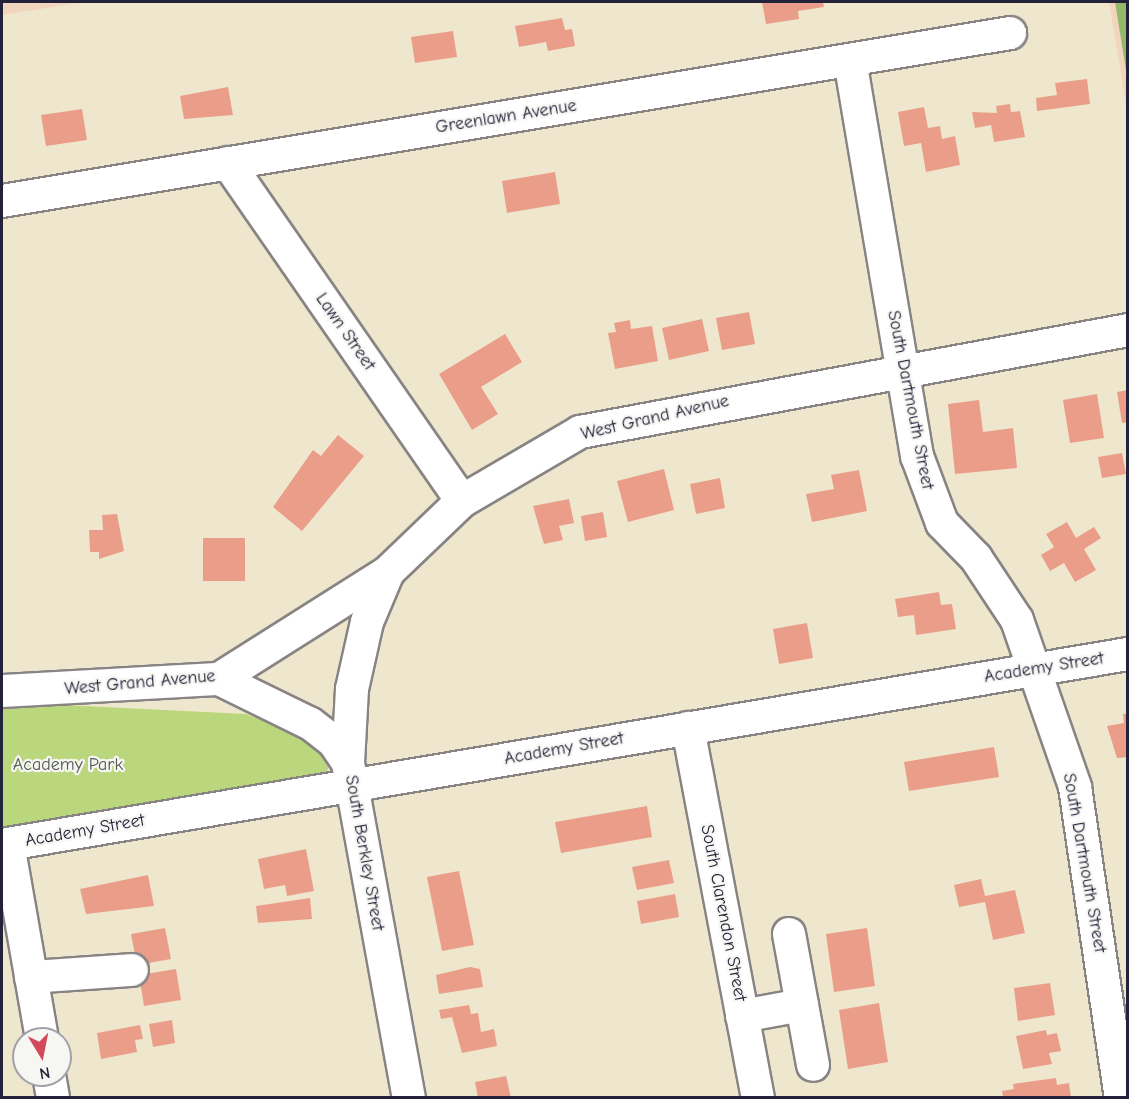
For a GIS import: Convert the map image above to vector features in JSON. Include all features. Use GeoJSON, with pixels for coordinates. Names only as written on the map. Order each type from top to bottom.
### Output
{"type":"FeatureCollection","features":[{"type":"Feature","properties":{"kind":"street","name":"Greenlawn Avenue"},"geometry":{"type":"LineString","coordinates":[[2,201],[1010,33]]}},
{"type":"Feature","properties":{"kind":"street","name":"South Dartmouth Street"},"geometry":{"type":"LineString","coordinates":[[850,60],[903,369],[929,500],[942,523],[1000,590],[1037,669],[1075,787],[1121,1098]]}},
{"type":"Feature","properties":{"kind":"street","name":"Lawn Street"},"geometry":{"type":"LineString","coordinates":[[228,164],[462,501]]}},
{"type":"Feature","properties":{"kind":"street","name":"West Grand Avenue"},"geometry":{"type":"LineString","coordinates":[[2,691],[219,679],[388,572],[462,501],[580,432],[903,369],[1128,330]]}},
{"type":"Feature","properties":{"kind":"street"},"geometry":{"type":"LineString","coordinates":[[350,774],[352,690],[367,622],[388,572]]}},
{"type":"Feature","properties":{"kind":"street","name":"Academy Street"},"geometry":{"type":"LineString","coordinates":[[5,845],[350,774],[688,728],[1128,654]]}},
{"type":"Feature","properties":{"kind":"street","name":"South Berkley Street"},"geometry":{"type":"LineString","coordinates":[[219,679],[311,724],[334,742],[350,774],[410,1098]]}},
{"type":"Feature","properties":{"kind":"street","name":"South Clarendon Street"},"geometry":{"type":"LineString","coordinates":[[688,728],[758,1098]]}},
{"type":"Feature","properties":{"kind":"street"},"geometry":{"type":"LineString","coordinates":[[5,845],[40,1027]]}},
{"type":"Feature","properties":{"kind":"street"},"geometry":{"type":"LineString","coordinates":[[789,934],[813,1065]]}},
{"type":"Feature","properties":{"kind":"street"},"geometry":{"type":"LineString","coordinates":[[32,978],[132,970]]}},
{"type":"Feature","properties":{"kind":"street"},"geometry":{"type":"LineString","coordinates":[[742,1016],[802,1005]]}},
{"type":"Feature","properties":{"kind":"shaded area"},"geometry":{"type":"Polygon","coordinates":[[[2,2],[84,2],[2,15],[2,2]]]}},
{"type":"Feature","properties":{"kind":"shaded area"},"geometry":{"type":"Polygon","coordinates":[[[1109,2],[1127,2],[1127,110],[1109,2]]]}},
{"type":"Feature","properties":{"kind":"green space"},"geometry":{"type":"Polygon","coordinates":[[[1115,2],[1127,2],[1127,76],[1115,2]]]}},
{"type":"Feature","properties":{"kind":"green space","name":"Academy Park"},"geometry":{"type":"Polygon","coordinates":[[[2,702],[246,714],[301,735],[327,757],[328,769],[316,783],[2,839],[2,702]]]}},
{"type":"Feature","properties":{"kind":"building"},"geometry":{"type":"Polygon","coordinates":[[[762,2],[823,2],[824,7],[798,11],[799,19],[766,24],[762,2]]]}},
{"type":"Feature","properties":{"kind":"building"},"geometry":{"type":"Polygon","coordinates":[[[562,18],[565,30],[572,29],[575,46],[548,51],[546,42],[519,47],[515,26],[562,18]]]}},
{"type":"Feature","properties":{"kind":"building"},"geometry":{"type":"Polygon","coordinates":[[[453,31],[457,57],[415,63],[411,37],[453,31]]]}},
{"type":"Feature","properties":{"kind":"building"},"geometry":{"type":"Polygon","coordinates":[[[1087,79],[1090,104],[1037,111],[1036,98],[1057,95],[1055,83],[1087,79]]]}},
{"type":"Feature","properties":{"kind":"building"},"geometry":{"type":"Polygon","coordinates":[[[228,87],[233,115],[184,119],[180,96],[228,87]]]}},
{"type":"Feature","properties":{"kind":"building"},"geometry":{"type":"Polygon","coordinates":[[[1010,104],[1011,112],[1020,111],[1025,137],[994,142],[991,125],[975,128],[972,112],[997,113],[996,106],[1010,104]]]}},
{"type":"Feature","properties":{"kind":"building"},"geometry":{"type":"Polygon","coordinates":[[[924,107],[928,128],[940,126],[942,139],[955,136],[960,165],[926,172],[921,143],[904,146],[898,112],[924,107]]]}},
{"type":"Feature","properties":{"kind":"building"},"geometry":{"type":"Polygon","coordinates":[[[82,109],[87,140],[46,146],[41,115],[82,109]]]}},
{"type":"Feature","properties":{"kind":"building"},"geometry":{"type":"Polygon","coordinates":[[[555,172],[560,204],[507,213],[502,181],[555,172]]]}},
{"type":"Feature","properties":{"kind":"building"},"geometry":{"type":"Polygon","coordinates":[[[749,312],[755,344],[722,350],[716,318],[749,312]]]}},
{"type":"Feature","properties":{"kind":"building"},"geometry":{"type":"Polygon","coordinates":[[[702,319],[709,351],[669,360],[662,328],[702,319]]]}},
{"type":"Feature","properties":{"kind":"building"},"geometry":{"type":"Polygon","coordinates":[[[630,320],[631,329],[652,326],[658,361],[615,369],[608,333],[616,332],[614,323],[630,320]]]}},
{"type":"Feature","properties":{"kind":"building"},"geometry":{"type":"Polygon","coordinates":[[[505,334],[522,362],[481,387],[498,414],[472,430],[439,374],[505,334]]]}},
{"type":"Feature","properties":{"kind":"building"},"geometry":{"type":"Polygon","coordinates":[[[1128,390],[1128,422],[1122,423],[1117,392],[1128,390]]]}},
{"type":"Feature","properties":{"kind":"building"},"geometry":{"type":"Polygon","coordinates":[[[1097,394],[1104,438],[1070,443],[1063,400],[1097,394]]]}},
{"type":"Feature","properties":{"kind":"building"},"geometry":{"type":"Polygon","coordinates":[[[979,400],[983,432],[1013,428],[1017,468],[955,474],[948,404],[979,400]]]}},
{"type":"Feature","properties":{"kind":"building"},"geometry":{"type":"Polygon","coordinates":[[[338,435],[364,456],[302,531],[273,507],[313,450],[321,456],[338,435]]]}},
{"type":"Feature","properties":{"kind":"building"},"geometry":{"type":"Polygon","coordinates":[[[1122,453],[1126,474],[1102,478],[1098,457],[1122,453]]]}},
{"type":"Feature","properties":{"kind":"building"},"geometry":{"type":"Polygon","coordinates":[[[664,469],[674,510],[628,522],[617,481],[664,469]]]}},
{"type":"Feature","properties":{"kind":"building"},"geometry":{"type":"Polygon","coordinates":[[[859,470],[867,511],[812,522],[806,494],[834,489],[831,475],[859,470]]]}},
{"type":"Feature","properties":{"kind":"building"},"geometry":{"type":"Polygon","coordinates":[[[720,478],[725,508],[696,514],[690,484],[720,478]]]}},
{"type":"Feature","properties":{"kind":"building"},"geometry":{"type":"Polygon","coordinates":[[[569,499],[574,523],[559,526],[563,540],[544,544],[533,506],[569,499]]]}},
{"type":"Feature","properties":{"kind":"building"},"geometry":{"type":"Polygon","coordinates":[[[603,512],[607,537],[585,541],[581,516],[603,512]]]}},
{"type":"Feature","properties":{"kind":"building"},"geometry":{"type":"Polygon","coordinates":[[[117,514],[124,551],[99,559],[99,552],[90,552],[89,530],[103,530],[102,515],[117,514]]]}},
{"type":"Feature","properties":{"kind":"building"},"geometry":{"type":"Polygon","coordinates":[[[1067,522],[1076,538],[1094,527],[1101,538],[1084,549],[1096,570],[1075,582],[1064,563],[1050,571],[1041,555],[1054,547],[1046,534],[1067,522]]]}},
{"type":"Feature","properties":{"kind":"building"},"geometry":{"type":"Polygon","coordinates":[[[203,538],[245,538],[245,581],[203,581],[203,538]]]}},
{"type":"Feature","properties":{"kind":"building"},"geometry":{"type":"Polygon","coordinates":[[[939,592],[941,605],[952,604],[956,629],[916,635],[914,615],[898,617],[895,599],[939,592]]]}},
{"type":"Feature","properties":{"kind":"building"},"geometry":{"type":"Polygon","coordinates":[[[807,623],[813,658],[779,664],[773,629],[807,623]]]}},
{"type":"Feature","properties":{"kind":"building"},"geometry":{"type":"Polygon","coordinates":[[[1123,714],[1128,714],[1128,757],[1117,758],[1107,726],[1124,723],[1123,714]]]}},
{"type":"Feature","properties":{"kind":"building"},"geometry":{"type":"Polygon","coordinates":[[[994,747],[999,777],[909,791],[904,762],[994,747]]]}},
{"type":"Feature","properties":{"kind":"building"},"geometry":{"type":"Polygon","coordinates":[[[647,806],[652,837],[561,853],[555,822],[647,806]]]}},
{"type":"Feature","properties":{"kind":"building"},"geometry":{"type":"Polygon","coordinates":[[[306,849],[314,891],[287,896],[285,885],[264,889],[258,859],[306,849]]]}},
{"type":"Feature","properties":{"kind":"building"},"geometry":{"type":"Polygon","coordinates":[[[669,860],[674,883],[637,890],[632,867],[669,860]]]}},
{"type":"Feature","properties":{"kind":"building"},"geometry":{"type":"Polygon","coordinates":[[[459,871],[474,945],[442,951],[427,877],[459,871]]]}},
{"type":"Feature","properties":{"kind":"building"},"geometry":{"type":"Polygon","coordinates":[[[148,875],[154,906],[86,914],[80,889],[148,875]]]}},
{"type":"Feature","properties":{"kind":"building"},"geometry":{"type":"Polygon","coordinates":[[[981,879],[985,896],[1015,890],[1025,933],[993,940],[985,902],[959,907],[954,885],[981,879]]]}},
{"type":"Feature","properties":{"kind":"building"},"geometry":{"type":"Polygon","coordinates":[[[675,894],[679,917],[641,924],[637,901],[675,894]]]}},
{"type":"Feature","properties":{"kind":"building"},"geometry":{"type":"Polygon","coordinates":[[[310,898],[312,919],[258,923],[256,906],[310,898]]]}},
{"type":"Feature","properties":{"kind":"building"},"geometry":{"type":"Polygon","coordinates":[[[165,928],[171,959],[137,965],[131,934],[165,928]]]}},
{"type":"Feature","properties":{"kind":"building"},"geometry":{"type":"Polygon","coordinates":[[[867,928],[875,986],[834,992],[826,934],[867,928]]]}},
{"type":"Feature","properties":{"kind":"building"},"geometry":{"type":"Polygon","coordinates":[[[470,967],[480,969],[483,987],[439,994],[436,975],[470,967]]]}},
{"type":"Feature","properties":{"kind":"building"},"geometry":{"type":"Polygon","coordinates":[[[176,969],[181,1000],[144,1006],[139,975],[176,969]]]}},
{"type":"Feature","properties":{"kind":"building"},"geometry":{"type":"Polygon","coordinates":[[[1050,983],[1055,1015],[1018,1021],[1014,988],[1050,983]]]}},
{"type":"Feature","properties":{"kind":"building"},"geometry":{"type":"Polygon","coordinates":[[[879,1003],[888,1062],[848,1069],[839,1010],[879,1003]]]}},
{"type":"Feature","properties":{"kind":"building"},"geometry":{"type":"Polygon","coordinates":[[[469,1005],[471,1014],[478,1013],[481,1032],[494,1029],[497,1046],[462,1053],[452,1017],[441,1019],[439,1010],[469,1005]]]}},
{"type":"Feature","properties":{"kind":"building"},"geometry":{"type":"Polygon","coordinates":[[[172,1020],[175,1043],[153,1047],[149,1024],[172,1020]]]}},
{"type":"Feature","properties":{"kind":"building"},"geometry":{"type":"Polygon","coordinates":[[[140,1025],[143,1039],[135,1040],[137,1052],[101,1059],[97,1033],[140,1025]]]}},
{"type":"Feature","properties":{"kind":"building"},"geometry":{"type":"Polygon","coordinates":[[[1046,1030],[1047,1035],[1057,1033],[1061,1051],[1049,1053],[1052,1064],[1023,1069],[1016,1036],[1046,1030]]]}},
{"type":"Feature","properties":{"kind":"building"},"geometry":{"type":"Polygon","coordinates":[[[506,1076],[511,1098],[478,1098],[475,1082],[506,1076]]]}},
{"type":"Feature","properties":{"kind":"building"},"geometry":{"type":"Polygon","coordinates":[[[1056,1078],[1057,1085],[1069,1083],[1071,1098],[1003,1098],[1002,1091],[1014,1089],[1013,1084],[1056,1078]]]}}]}
